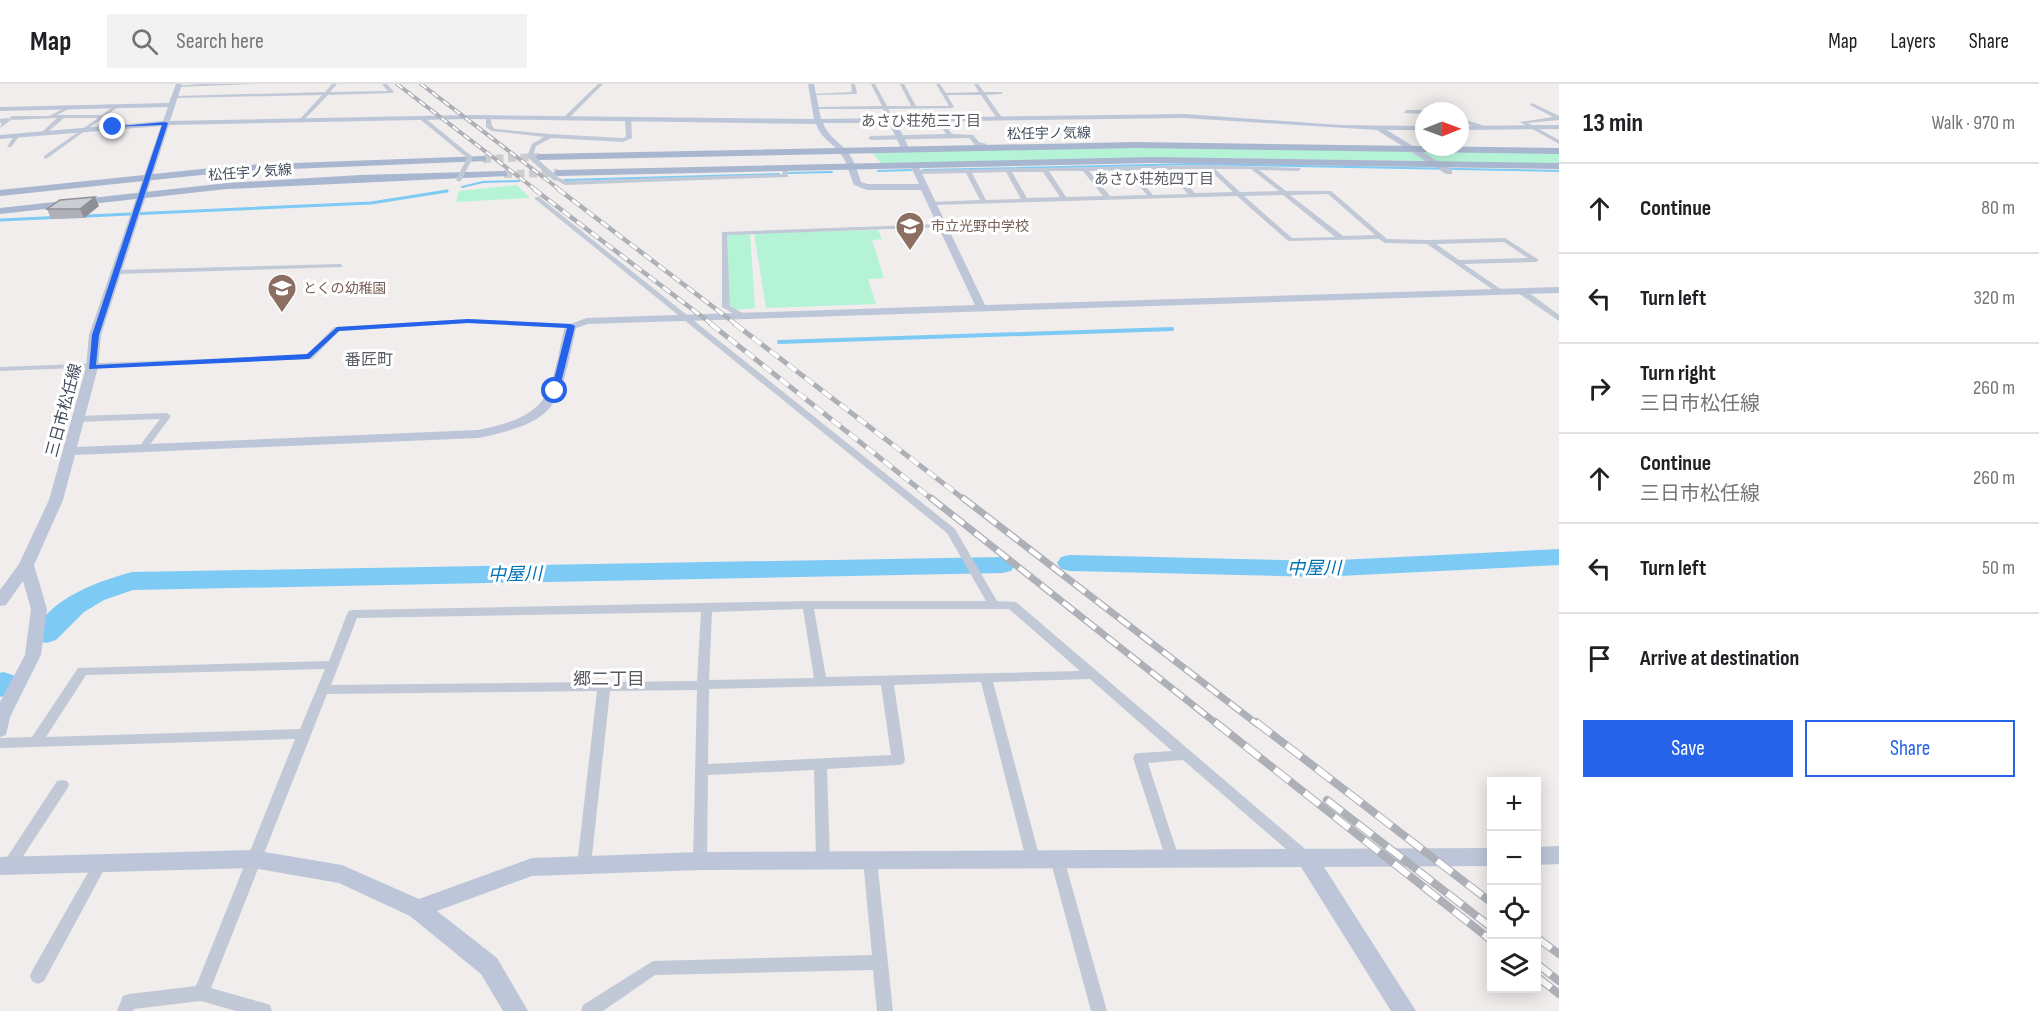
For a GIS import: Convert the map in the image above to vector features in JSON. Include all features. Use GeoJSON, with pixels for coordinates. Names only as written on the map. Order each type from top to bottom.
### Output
{"type":"FeatureCollection","features":[{"type":"Feature","properties":{"kind":"main road","name":"松任宇ノ気線"},"geometry":{"type":"LineString","coordinates":[[535,157],[1157,145],[1559,151]]}},
{"type":"Feature","properties":{"kind":"main road","name":"松任宇ノ気線"},"geometry":{"type":"LineString","coordinates":[[0,194],[150,176],[333,163],[483,159]]}},
{"type":"Feature","properties":{"kind":"main road","name":"松任宇ノ気線"},"geometry":{"type":"LineString","coordinates":[[557,176],[852,166],[915,168],[1196,160],[1442,168],[1559,166]]}},
{"type":"Feature","properties":{"kind":"main road","name":"松任宇ノ気線"},"geometry":{"type":"LineString","coordinates":[[0,211],[143,195],[337,179],[504,174]]}},
{"type":"Feature","properties":{"kind":"street"},"geometry":{"type":"LineString","coordinates":[[213,96],[227,84]]}},
{"type":"Feature","properties":{"kind":"street"},"geometry":{"type":"LineString","coordinates":[[178,85],[252,84]]}},
{"type":"Feature","properties":{"kind":"street"},"geometry":{"type":"LineString","coordinates":[[301,121],[335,84]]}},
{"type":"Feature","properties":{"kind":"street"},"geometry":{"type":"LineString","coordinates":[[0,109],[116,107],[213,96],[392,92],[384,84]]}},
{"type":"Feature","properties":{"kind":"street"},"geometry":{"type":"LineString","coordinates":[[567,117],[601,84]]}},
{"type":"Feature","properties":{"kind":"street"},"geometry":{"type":"LineString","coordinates":[[810,84],[814,108],[824,135],[843,151],[852,166],[857,183],[867,187],[924,187]]}},
{"type":"Feature","properties":{"kind":"street"},"geometry":{"type":"LineString","coordinates":[[812,94],[855,93],[853,84]]}},
{"type":"Feature","properties":{"kind":"street"},"geometry":{"type":"LineString","coordinates":[[873,84],[906,150]]}},
{"type":"Feature","properties":{"kind":"street"},"geometry":{"type":"LineString","coordinates":[[902,84],[915,108]]}},
{"type":"Feature","properties":{"kind":"street"},"geometry":{"type":"LineString","coordinates":[[938,84],[959,119]]}},
{"type":"Feature","properties":{"kind":"street"},"geometry":{"type":"LineString","coordinates":[[975,84],[1000,119]]}},
{"type":"Feature","properties":{"kind":"street","name":"三日市松任線"},"geometry":{"type":"LineString","coordinates":[[0,601],[26,565],[56,500],[92,367],[95,335],[150,176],[178,85]]}},
{"type":"Feature","properties":{"kind":"street"},"geometry":{"type":"LineString","coordinates":[[944,94],[1001,93]]}},
{"type":"Feature","properties":{"kind":"street"},"geometry":{"type":"LineString","coordinates":[[848,94],[853,108]]}},
{"type":"Feature","properties":{"kind":"street"},"geometry":{"type":"LineString","coordinates":[[1532,104],[1559,118]]}},
{"type":"Feature","properties":{"kind":"street"},"geometry":{"type":"LineString","coordinates":[[46,156],[116,107]]}},
{"type":"Feature","properties":{"kind":"street"},"geometry":{"type":"LineString","coordinates":[[814,108],[952,107]]}},
{"type":"Feature","properties":{"kind":"street"},"geometry":{"type":"LineString","coordinates":[[50,117],[67,108]]}},
{"type":"Feature","properties":{"kind":"street"},"geometry":{"type":"LineString","coordinates":[[0,126],[28,109]]}},
{"type":"Feature","properties":{"kind":"street"},"geometry":{"type":"LineString","coordinates":[[1545,110],[1559,109]]}},
{"type":"Feature","properties":{"kind":"street"},"geometry":{"type":"LineString","coordinates":[[1406,112],[1415,112]]}},
{"type":"Feature","properties":{"kind":"street"},"geometry":{"type":"LineString","coordinates":[[0,121],[103,116]]}},
{"type":"Feature","properties":{"kind":"street"},"geometry":{"type":"LineString","coordinates":[[0,137],[165,123],[488,117],[818,122],[1184,116],[1378,128],[1415,128]]}},
{"type":"Feature","properties":{"kind":"street"},"geometry":{"type":"LineString","coordinates":[[44,133],[62,117]]}},
{"type":"Feature","properties":{"kind":"street"},"geometry":{"type":"LineString","coordinates":[[488,117],[489,127],[494,130],[550,136],[629,138]]}},
{"type":"Feature","properties":{"kind":"street"},"geometry":{"type":"LineString","coordinates":[[1559,118],[1523,122],[1559,142]]}},
{"type":"Feature","properties":{"kind":"street"},"geometry":{"type":"LineString","coordinates":[[423,119],[470,159],[459,179]]}},
{"type":"Feature","properties":{"kind":"street"},"geometry":{"type":"LineString","coordinates":[[628,119],[630,155]]}},
{"type":"Feature","properties":{"kind":"street"},"geometry":{"type":"LineString","coordinates":[[940,120],[950,136]]}},
{"type":"Feature","properties":{"kind":"street"},"geometry":{"type":"LineString","coordinates":[[1469,123],[1486,128]]}},
{"type":"Feature","properties":{"kind":"street"},"geometry":{"type":"LineString","coordinates":[[1469,128],[1559,127]]}},
{"type":"Feature","properties":{"kind":"street"},"geometry":{"type":"LineString","coordinates":[[1378,128],[1442,168]]}},
{"type":"Feature","properties":{"kind":"street"},"geometry":{"type":"LineString","coordinates":[[9,146],[17,135]]}},
{"type":"Feature","properties":{"kind":"street"},"geometry":{"type":"LineString","coordinates":[[550,136],[534,145],[535,157],[557,176]]}},
{"type":"Feature","properties":{"kind":"street"},"geometry":{"type":"LineString","coordinates":[[871,138],[971,136],[977,144],[984,144]]}},
{"type":"Feature","properties":{"kind":"street"},"geometry":{"type":"LineString","coordinates":[[1210,167],[1290,240],[1381,237]]}},
{"type":"Feature","properties":{"kind":"street"},"geometry":{"type":"LineString","coordinates":[[981,307],[915,168],[968,171],[1210,167],[1298,169]]}},
{"type":"Feature","properties":{"kind":"street"},"geometry":{"type":"LineString","coordinates":[[1166,168],[1194,196]]}},
{"type":"Feature","properties":{"kind":"street"},"geometry":{"type":"LineString","coordinates":[[1254,168],[1341,238]]}},
{"type":"Feature","properties":{"kind":"street"},"geometry":{"type":"LineString","coordinates":[[1084,169],[1107,198]]}},
{"type":"Feature","properties":{"kind":"street"},"geometry":{"type":"LineString","coordinates":[[1127,169],[1152,197]]}},
{"type":"Feature","properties":{"kind":"street"},"geometry":{"type":"LineString","coordinates":[[1045,170],[1065,200]]}},
{"type":"Feature","properties":{"kind":"street"},"geometry":{"type":"LineString","coordinates":[[968,171],[984,202]]}},
{"type":"Feature","properties":{"kind":"street"},"geometry":{"type":"LineString","coordinates":[[1008,171],[1026,201]]}},
{"type":"Feature","properties":{"kind":"street"},"geometry":{"type":"LineString","coordinates":[[932,203],[1329,192],[1385,241],[1505,240],[1536,260],[1458,262]]}},
{"type":"Feature","properties":{"kind":"street"},"geometry":{"type":"LineString","coordinates":[[537,198],[951,531],[994,605]]}},
{"type":"Feature","properties":{"kind":"street"},"geometry":{"type":"LineString","coordinates":[[742,315],[726,307],[724,233],[942,226]]}},
{"type":"Feature","properties":{"kind":"street"},"geometry":{"type":"LineString","coordinates":[[1429,242],[1499,292]]}},
{"type":"Feature","properties":{"kind":"street"},"geometry":{"type":"LineString","coordinates":[[117,272],[340,266]]}},
{"type":"Feature","properties":{"kind":"street"},"geometry":{"type":"LineString","coordinates":[[0,369],[309,357],[337,329],[468,321],[571,326],[587,321],[686,317],[1559,290]]}},
{"type":"Feature","properties":{"kind":"street"},"geometry":{"type":"LineString","coordinates":[[1521,291],[1559,319]]}},
{"type":"Feature","properties":{"kind":"street"},"geometry":{"type":"LineString","coordinates":[[70,451],[478,434],[507,430],[533,420],[549,407],[571,326]]}},
{"type":"Feature","properties":{"kind":"street"},"geometry":{"type":"LineString","coordinates":[[78,419],[167,416],[143,448]]}},
{"type":"Feature","properties":{"kind":"street"},"geometry":{"type":"LineString","coordinates":[[0,730],[1,717],[33,655],[39,609],[26,565]]}},
{"type":"Feature","properties":{"kind":"street"},"geometry":{"type":"LineString","coordinates":[[808,605],[821,682]]}},
{"type":"Feature","properties":{"kind":"street"},"geometry":{"type":"LineString","coordinates":[[201,993],[252,860],[353,614],[808,605],[1012,605],[1307,858],[1404,1011]]}},
{"type":"Feature","properties":{"kind":"street"},"geometry":{"type":"LineString","coordinates":[[700,861],[703,686],[707,608]]}},
{"type":"Feature","properties":{"kind":"street"},"geometry":{"type":"LineString","coordinates":[[36,742],[82,671],[333,665]]}},
{"type":"Feature","properties":{"kind":"street"},"geometry":{"type":"LineString","coordinates":[[323,690],[703,686],[1093,675]]}},
{"type":"Feature","properties":{"kind":"street"},"geometry":{"type":"LineString","coordinates":[[986,678],[1033,859]]}},
{"type":"Feature","properties":{"kind":"street"},"geometry":{"type":"LineString","coordinates":[[702,770],[898,760],[887,681]]}},
{"type":"Feature","properties":{"kind":"street"},"geometry":{"type":"LineString","coordinates":[[584,865],[604,687]]}},
{"type":"Feature","properties":{"kind":"street"},"geometry":{"type":"LineString","coordinates":[[0,743],[304,734]]}},
{"type":"Feature","properties":{"kind":"street"},"geometry":{"type":"LineString","coordinates":[[1172,858],[1140,758],[1186,755]]}},
{"type":"Feature","properties":{"kind":"street"},"geometry":{"type":"LineString","coordinates":[[820,764],[823,860]]}},
{"type":"Feature","properties":{"kind":"street"},"geometry":{"type":"LineString","coordinates":[[4,866],[62,784]]}},
{"type":"Feature","properties":{"kind":"street"},"geometry":{"type":"LineString","coordinates":[[1541,856],[1559,855]]}},
{"type":"Feature","properties":{"kind":"street"},"geometry":{"type":"LineString","coordinates":[[418,909],[532,867],[700,861],[1487,857]]}},
{"type":"Feature","properties":{"kind":"street"},"geometry":{"type":"LineString","coordinates":[[1057,859],[1099,1011]]}},
{"type":"Feature","properties":{"kind":"street"},"geometry":{"type":"LineString","coordinates":[[4,866],[252,860],[342,874],[418,909],[489,966],[516,1011]]}},
{"type":"Feature","properties":{"kind":"street"},"geometry":{"type":"LineString","coordinates":[[870,860],[885,1011]]}},
{"type":"Feature","properties":{"kind":"street"},"geometry":{"type":"LineString","coordinates":[[38,976],[100,864]]}},
{"type":"Feature","properties":{"kind":"street"},"geometry":{"type":"LineString","coordinates":[[590,1011],[653,968],[880,962]]}},
{"type":"Feature","properties":{"kind":"street"},"geometry":{"type":"LineString","coordinates":[[124,1011],[129,1002],[201,993],[264,1011]]}},
{"type":"Feature","properties":{"kind":"green space"},"geometry":{"type":"Polygon","coordinates":[[[1145,147],[1408,150],[1427,161],[1182,158],[881,163],[871,152],[1145,147]]]}},
{"type":"Feature","properties":{"kind":"green space"},"geometry":{"type":"Polygon","coordinates":[[[1469,151],[1559,153],[1559,164],[1438,162],[1428,156],[1469,156],[1469,151]]]}},
{"type":"Feature","properties":{"kind":"green space"},"geometry":{"type":"Polygon","coordinates":[[[517,185],[530,198],[456,202],[459,191],[517,185]]]}},
{"type":"Feature","properties":{"kind":"green space"},"geometry":{"type":"Polygon","coordinates":[[[878,230],[882,239],[872,240],[884,278],[868,279],[876,304],[766,308],[754,233],[878,230]]]}},
{"type":"Feature","properties":{"kind":"green space"},"geometry":{"type":"Polygon","coordinates":[[[750,233],[755,308],[735,310],[730,305],[726,235],[750,233]]]}},
{"type":"Feature","properties":{"kind":"building"},"geometry":{"type":"Polygon","coordinates":[[[95,197],[80,209],[47,209],[60,200],[95,197]]]}},
{"type":"Feature","properties":{"kind":"waterway"},"geometry":{"type":"LineString","coordinates":[[923,170],[1196,164],[1559,171]]}},
{"type":"Feature","properties":{"kind":"waterway"},"geometry":{"type":"LineString","coordinates":[[878,171],[911,170]]}},
{"type":"Feature","properties":{"kind":"waterway"},"geometry":{"type":"LineString","coordinates":[[788,173],[832,172]]}},
{"type":"Feature","properties":{"kind":"waterway"},"geometry":{"type":"LineString","coordinates":[[565,180],[779,174]]}},
{"type":"Feature","properties":{"kind":"waterway"},"geometry":{"type":"LineString","coordinates":[[462,187],[483,182],[519,181]]}},
{"type":"Feature","properties":{"kind":"waterway"},"geometry":{"type":"LineString","coordinates":[[0,220],[371,203],[447,191]]}},
{"type":"Feature","properties":{"kind":"waterway"},"geometry":{"type":"LineString","coordinates":[[779,342],[1172,329]]}},
{"type":"Feature","properties":{"kind":"waterway","name":"中屋川"},"geometry":{"type":"LineString","coordinates":[[1070,563],[1319,569],[1559,557]]}},
{"type":"Feature","properties":{"kind":"waterway","name":"中屋川"},"geometry":{"type":"LineString","coordinates":[[46,633],[74,605],[106,589],[132,581],[1002,565]]}},
{"type":"Feature","properties":{"kind":"waterway","name":"中屋川"},"geometry":{"type":"LineString","coordinates":[[0,686],[3,683]]}},
{"type":"Feature","properties":{"kind":"tunnel"},"geometry":{"type":"LineString","coordinates":[[483,159],[539,157]]}},
{"type":"Feature","properties":{"kind":"tunnel"},"geometry":{"type":"LineString","coordinates":[[504,174],[558,173]]}},
{"type":"Feature","properties":{"kind":"railway"},"geometry":{"type":"LineString","coordinates":[[397,84],[536,190]]}},
{"type":"Feature","properties":{"kind":"railway"},"geometry":{"type":"LineString","coordinates":[[421,84],[560,190]]}},
{"type":"Feature","properties":{"kind":"railway"},"geometry":{"type":"LineString","coordinates":[[534,189],[713,325]]}},
{"type":"Feature","properties":{"kind":"railway"},"geometry":{"type":"LineString","coordinates":[[558,189],[737,325]]}},
{"type":"Feature","properties":{"kind":"railway"},"geometry":{"type":"LineString","coordinates":[[711,324],[933,500]]}},
{"type":"Feature","properties":{"kind":"railway"},"geometry":{"type":"LineString","coordinates":[[735,324],[965,500]]}},
{"type":"Feature","properties":{"kind":"railway"},"geometry":{"type":"LineString","coordinates":[[931,498],[1217,724]]}},
{"type":"Feature","properties":{"kind":"railway"},"geometry":{"type":"LineString","coordinates":[[963,498],[1257,724]]}},
{"type":"Feature","properties":{"kind":"railway"},"geometry":{"type":"LineString","coordinates":[[1215,722],[1489,939]]}},
{"type":"Feature","properties":{"kind":"railway"},"geometry":{"type":"LineString","coordinates":[[1256,722],[1487,899]]}},
{"type":"Feature","properties":{"kind":"railway"},"geometry":{"type":"LineString","coordinates":[[1327,800],[1487,924]]}},
{"type":"Feature","properties":{"kind":"railway"},"geometry":{"type":"LineString","coordinates":[[1539,939],[1559,954]]}},
{"type":"Feature","properties":{"kind":"railway"},"geometry":{"type":"LineString","coordinates":[[1541,967],[1559,981]]}},
{"type":"Feature","properties":{"kind":"railway"},"geometry":{"type":"LineString","coordinates":[[1541,980],[1559,994]]}},
{"type":"Feature","properties":{"kind":"place","name":"市立光野中学校"},"geometry":{"type":"Point","coordinates":[910,252]}},
{"type":"Feature","properties":{"kind":"place","name":"とくの幼稚園"},"geometry":{"type":"Point","coordinates":[282,314]}},
{"type":"Feature","properties":{"kind":"district","name":"あさひ荘苑三丁目"},"geometry":{"type":"Point","coordinates":[921,121]}},
{"type":"Feature","properties":{"kind":"district","name":"あさひ荘苑四丁目"},"geometry":{"type":"Point","coordinates":[1154,179]}},
{"type":"Feature","properties":{"kind":"district","name":"番匠町"},"geometry":{"type":"Point","coordinates":[369,359]}},
{"type":"Feature","properties":{"kind":"district","name":"郷二丁目"},"geometry":{"type":"Point","coordinates":[609,679]}},
{"type":"Feature","properties":{"kind":"route"},"geometry":{"type":"LineString","coordinates":[[113,127],[165,123],[150,176],[95,335],[92,367],[309,357],[337,329],[468,321],[571,326],[555,391]]}}]}
